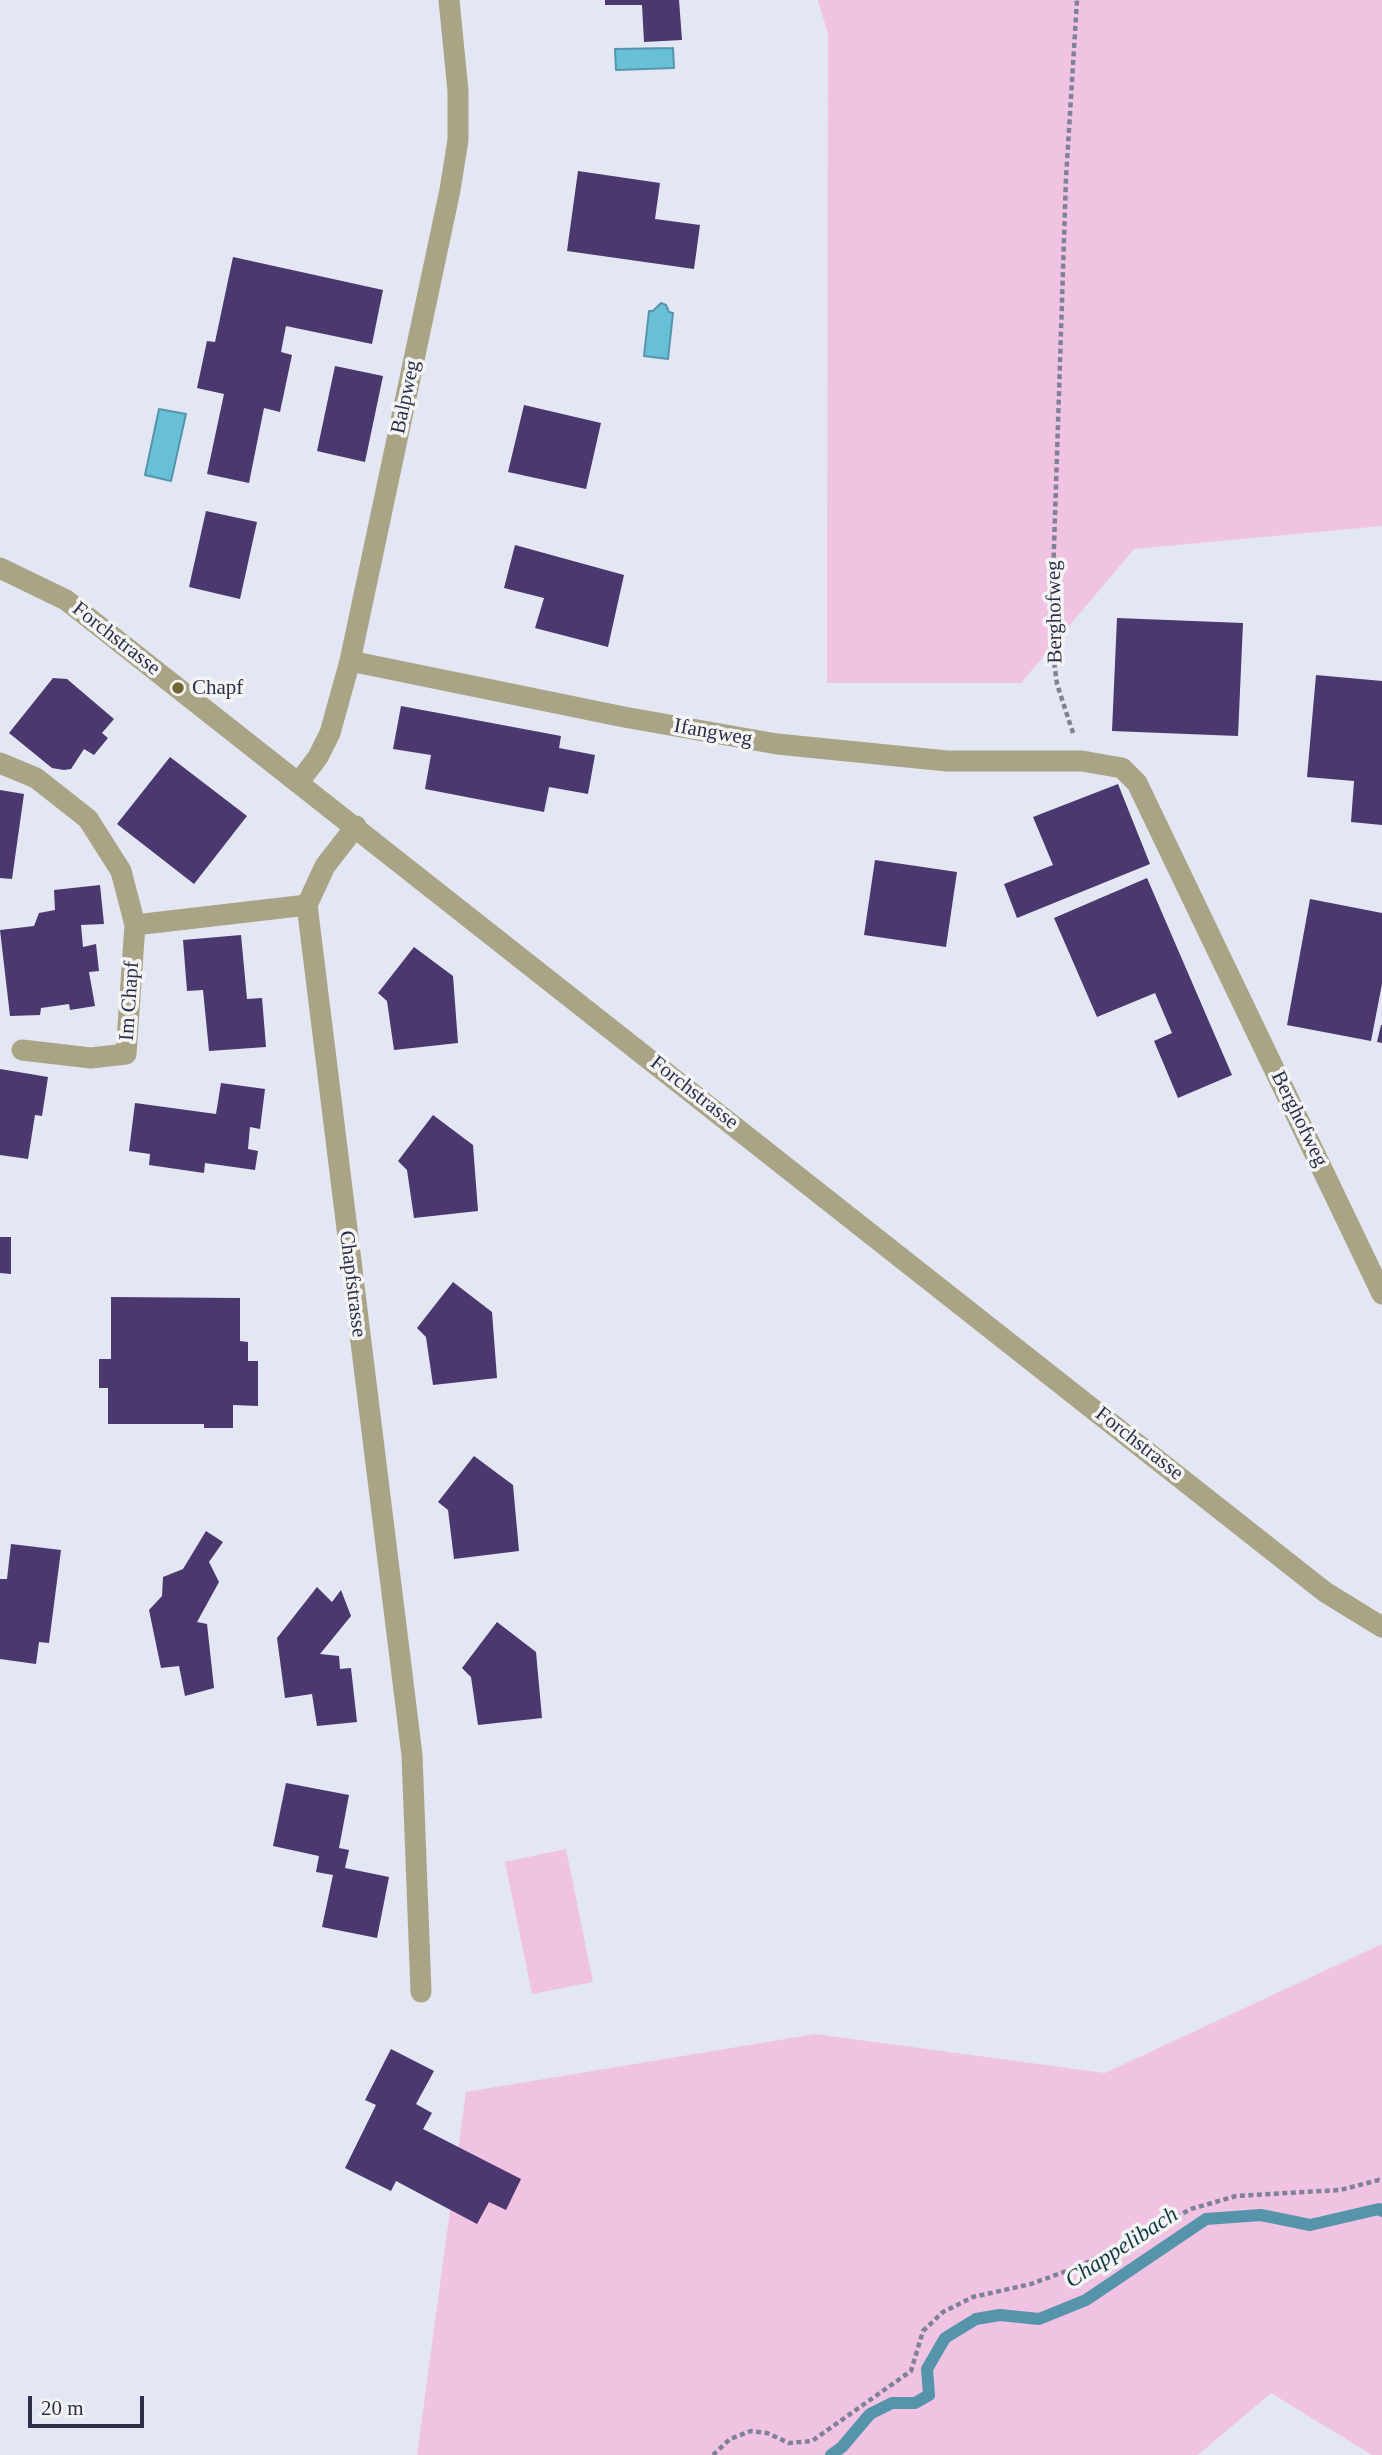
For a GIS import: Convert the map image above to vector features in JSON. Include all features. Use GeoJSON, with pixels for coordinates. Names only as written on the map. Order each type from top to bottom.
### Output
{"type":"FeatureCollection","features":[{"type":"Feature","properties":{"kind":"street","name":"Balpweg"},"geometry":{"type":"LineString","coordinates":[[299,782],[318,757],[330,733],[350,661],[450,190],[458,141],[458,91],[449,0]]}},
{"type":"Feature","properties":{"kind":"street","name":"Forchstrasse"},"geometry":{"type":"LineString","coordinates":[[0,568],[66,600],[1325,1592],[1382,1627]]}},
{"type":"Feature","properties":{"kind":"street","name":"Ifangweg"},"geometry":{"type":"LineString","coordinates":[[350,661],[624,717],[778,744],[947,761],[1082,761]]}},
{"type":"Feature","properties":{"kind":"street","name":"Berghofweg"},"geometry":{"type":"LineString","coordinates":[[1082,761],[1122,768],[1137,783],[1382,1294]]}},
{"type":"Feature","properties":{"kind":"street","name":"Im Chapf"},"geometry":{"type":"LineString","coordinates":[[0,763],[36,778],[88,820],[121,871],[135,925],[126,1054],[91,1058],[22,1050]]}},
{"type":"Feature","properties":{"kind":"street"},"geometry":{"type":"LineString","coordinates":[[135,925],[307,905],[325,866],[356,826]]}},
{"type":"Feature","properties":{"kind":"street","name":"Chapfstrasse"},"geometry":{"type":"LineString","coordinates":[[307,905],[412,1755],[421,1992]]}},
{"type":"Feature","properties":{"kind":"path","name":"Berghofweg"},"geometry":{"type":"LineString","coordinates":[[1077,0],[1066,178],[1051,639],[1057,684],[1082,761]]}},
{"type":"Feature","properties":{"kind":"path"},"geometry":{"type":"LineString","coordinates":[[713,2455],[730,2439],[751,2431],[767,2433],[789,2443],[812,2441],[911,2371],[923,2332],[943,2312],[973,2297],[1031,2284],[1080,2266],[1191,2209],[1236,2196],[1340,2190],[1382,2181]]}},
{"type":"Feature","properties":{"kind":"shaded area"},"geometry":{"type":"Polygon","coordinates":[[[818,0],[1382,0],[1382,526],[1134,549],[1021,683],[827,683],[828,34],[818,0]]]}},
{"type":"Feature","properties":{"kind":"shaded area"},"geometry":{"type":"Polygon","coordinates":[[[566,1849],[593,1982],[532,1994],[505,1862],[566,1849]]]}},
{"type":"Feature","properties":{"kind":"shaded area"},"geometry":{"type":"Polygon","coordinates":[[[1382,1944],[1382,2455],[1372,2455],[1271,2393],[1198,2455],[417,2455],[466,2092],[815,2034],[1105,2073],[1382,1944]]]}},
{"type":"Feature","properties":{"kind":"water"},"geometry":{"type":"Polygon","coordinates":[[[673,48],[674,68],[616,70],[615,49],[673,48]]]}},
{"type":"Feature","properties":{"kind":"water"},"geometry":{"type":"Polygon","coordinates":[[[661,303],[673,313],[668,359],[644,356],[649,311],[653,311],[661,303]]]}},
{"type":"Feature","properties":{"kind":"water"},"geometry":{"type":"Polygon","coordinates":[[[159,409],[186,414],[171,481],[145,475],[159,409]]]}},
{"type":"Feature","properties":{"kind":"building"},"geometry":{"type":"Polygon","coordinates":[[[605,0],[679,0],[682,40],[644,42],[642,5],[605,5],[605,0]]]}},
{"type":"Feature","properties":{"kind":"building"},"geometry":{"type":"Polygon","coordinates":[[[578,171],[660,183],[655,219],[700,225],[694,269],[567,251],[578,171]]]}},
{"type":"Feature","properties":{"kind":"building"},"geometry":{"type":"Polygon","coordinates":[[[233,257],[383,290],[372,344],[286,326],[281,352],[292,355],[280,412],[264,408],[249,483],[207,474],[224,394],[197,388],[207,341],[215,342],[233,257]]]}},
{"type":"Feature","properties":{"kind":"building"},"geometry":{"type":"Polygon","coordinates":[[[335,366],[383,376],[365,462],[317,451],[335,366]]]}},
{"type":"Feature","properties":{"kind":"building"},"geometry":{"type":"Polygon","coordinates":[[[524,405],[601,423],[586,489],[508,472],[524,405]]]}},
{"type":"Feature","properties":{"kind":"building"},"geometry":{"type":"Polygon","coordinates":[[[206,511],[257,522],[240,599],[189,587],[206,511]]]}},
{"type":"Feature","properties":{"kind":"building"},"geometry":{"type":"Polygon","coordinates":[[[515,545],[624,575],[608,647],[535,628],[544,598],[504,588],[515,545]]]}},
{"type":"Feature","properties":{"kind":"building"},"geometry":{"type":"Polygon","coordinates":[[[1117,618],[1243,623],[1238,736],[1112,731],[1117,618]]]}},
{"type":"Feature","properties":{"kind":"building"},"geometry":{"type":"Polygon","coordinates":[[[1316,675],[1382,681],[1382,825],[1351,822],[1354,781],[1307,777],[1316,675]]]}},
{"type":"Feature","properties":{"kind":"building"},"geometry":{"type":"Polygon","coordinates":[[[53,678],[67,679],[114,719],[102,733],[108,738],[94,755],[84,749],[71,769],[52,768],[9,733],[53,678]]]}},
{"type":"Feature","properties":{"kind":"building"},"geometry":{"type":"Polygon","coordinates":[[[401,706],[561,736],[559,748],[595,755],[588,794],[549,787],[544,812],[425,789],[431,755],[393,749],[401,706]]]}},
{"type":"Feature","properties":{"kind":"building"},"geometry":{"type":"Polygon","coordinates":[[[170,757],[247,816],[194,884],[117,824],[170,757]]]}},
{"type":"Feature","properties":{"kind":"building"},"geometry":{"type":"Polygon","coordinates":[[[1118,784],[1150,864],[1017,918],[1004,884],[1053,865],[1033,817],[1118,784]]]}},
{"type":"Feature","properties":{"kind":"building"},"geometry":{"type":"Polygon","coordinates":[[[0,790],[24,794],[12,879],[0,878],[0,790]]]}},
{"type":"Feature","properties":{"kind":"building"},"geometry":{"type":"Polygon","coordinates":[[[875,860],[957,872],[946,947],[864,935],[875,860]]]}},
{"type":"Feature","properties":{"kind":"building"},"geometry":{"type":"Polygon","coordinates":[[[1147,878],[1232,1075],[1178,1098],[1154,1041],[1172,1033],[1155,993],[1097,1017],[1054,918],[1147,878]]]}},
{"type":"Feature","properties":{"kind":"building"},"geometry":{"type":"Polygon","coordinates":[[[100,885],[104,924],[81,925],[83,947],[96,944],[99,971],[89,972],[95,1006],[70,1010],[69,1004],[41,1008],[40,1015],[10,1016],[0,930],[34,926],[39,913],[55,910],[54,890],[100,885]]]}},
{"type":"Feature","properties":{"kind":"building"},"geometry":{"type":"Polygon","coordinates":[[[1310,899],[1382,913],[1382,984],[1371,1041],[1287,1025],[1310,899]]]}},
{"type":"Feature","properties":{"kind":"building"},"geometry":{"type":"Polygon","coordinates":[[[241,935],[247,999],[262,998],[266,1047],[209,1051],[203,990],[187,991],[183,940],[241,935]]]}},
{"type":"Feature","properties":{"kind":"building"},"geometry":{"type":"Polygon","coordinates":[[[414,947],[453,976],[458,1043],[394,1050],[387,1001],[378,993],[414,947]]]}},
{"type":"Feature","properties":{"kind":"building"},"geometry":{"type":"Polygon","coordinates":[[[1382,1025],[1382,1043],[1377,1042],[1382,1025]]]}},
{"type":"Feature","properties":{"kind":"building"},"geometry":{"type":"Polygon","coordinates":[[[0,1069],[48,1077],[42,1116],[35,1115],[28,1159],[0,1155],[0,1069]]]}},
{"type":"Feature","properties":{"kind":"building"},"geometry":{"type":"Polygon","coordinates":[[[221,1083],[265,1089],[260,1129],[250,1127],[248,1149],[258,1151],[255,1170],[205,1163],[204,1173],[149,1165],[150,1154],[129,1151],[135,1103],[216,1114],[221,1083]]]}},
{"type":"Feature","properties":{"kind":"building"},"geometry":{"type":"Polygon","coordinates":[[[433,1115],[473,1145],[478,1211],[414,1218],[407,1170],[398,1161],[433,1115]]]}},
{"type":"Feature","properties":{"kind":"building"},"geometry":{"type":"Polygon","coordinates":[[[0,1237],[11,1237],[11,1274],[0,1273],[0,1237]]]}},
{"type":"Feature","properties":{"kind":"building"},"geometry":{"type":"Polygon","coordinates":[[[453,1282],[492,1312],[497,1378],[433,1385],[426,1337],[417,1328],[453,1282]]]}},
{"type":"Feature","properties":{"kind":"building"},"geometry":{"type":"Polygon","coordinates":[[[111,1297],[240,1298],[240,1341],[248,1342],[248,1361],[258,1361],[258,1406],[233,1405],[233,1428],[204,1428],[204,1424],[108,1424],[108,1388],[99,1388],[99,1359],[111,1359],[111,1297]]]}},
{"type":"Feature","properties":{"kind":"building"},"geometry":{"type":"Polygon","coordinates":[[[474,1456],[513,1485],[519,1551],[454,1559],[448,1510],[438,1502],[474,1456]]]}},
{"type":"Feature","properties":{"kind":"building"},"geometry":{"type":"Polygon","coordinates":[[[206,1531],[223,1542],[209,1562],[219,1582],[197,1622],[207,1624],[214,1688],[185,1696],[179,1666],[161,1668],[149,1610],[162,1596],[163,1577],[183,1569],[206,1531]]]}},
{"type":"Feature","properties":{"kind":"building"},"geometry":{"type":"Polygon","coordinates":[[[11,1544],[61,1550],[49,1643],[39,1642],[36,1664],[0,1659],[0,1579],[7,1579],[11,1544]]]}},
{"type":"Feature","properties":{"kind":"building"},"geometry":{"type":"Polygon","coordinates":[[[317,1587],[332,1602],[341,1590],[351,1616],[320,1654],[339,1656],[340,1669],[351,1668],[357,1722],[317,1726],[312,1694],[285,1698],[277,1638],[317,1587]]]}},
{"type":"Feature","properties":{"kind":"building"},"geometry":{"type":"Polygon","coordinates":[[[497,1622],[536,1652],[542,1718],[478,1725],[471,1677],[462,1668],[497,1622]]]}},
{"type":"Feature","properties":{"kind":"building"},"geometry":{"type":"Polygon","coordinates":[[[286,1783],[349,1795],[339,1848],[349,1850],[345,1868],[389,1877],[377,1938],[322,1927],[333,1875],[316,1872],[319,1856],[273,1846],[286,1783]]]}},
{"type":"Feature","properties":{"kind":"building"},"geometry":{"type":"Polygon","coordinates":[[[391,2049],[434,2071],[416,2104],[432,2113],[423,2129],[521,2179],[506,2210],[489,2202],[477,2224],[396,2181],[391,2191],[345,2168],[376,2105],[365,2100],[391,2049]]]}},
{"type":"Feature","properties":{"kind":"waterway","name":"Chappelibach"},"geometry":{"type":"LineString","coordinates":[[831,2455],[842,2447],[870,2414],[892,2403],[915,2403],[929,2395],[927,2369],[945,2338],[976,2319],[1000,2315],[1039,2319],[1086,2300],[1206,2219],[1261,2215],[1310,2225],[1379,2209],[1382,2211]]}},
{"type":"Feature","properties":{"kind":"place","name":"Chapf"},"geometry":{"type":"Point","coordinates":[178,688]}}]}
